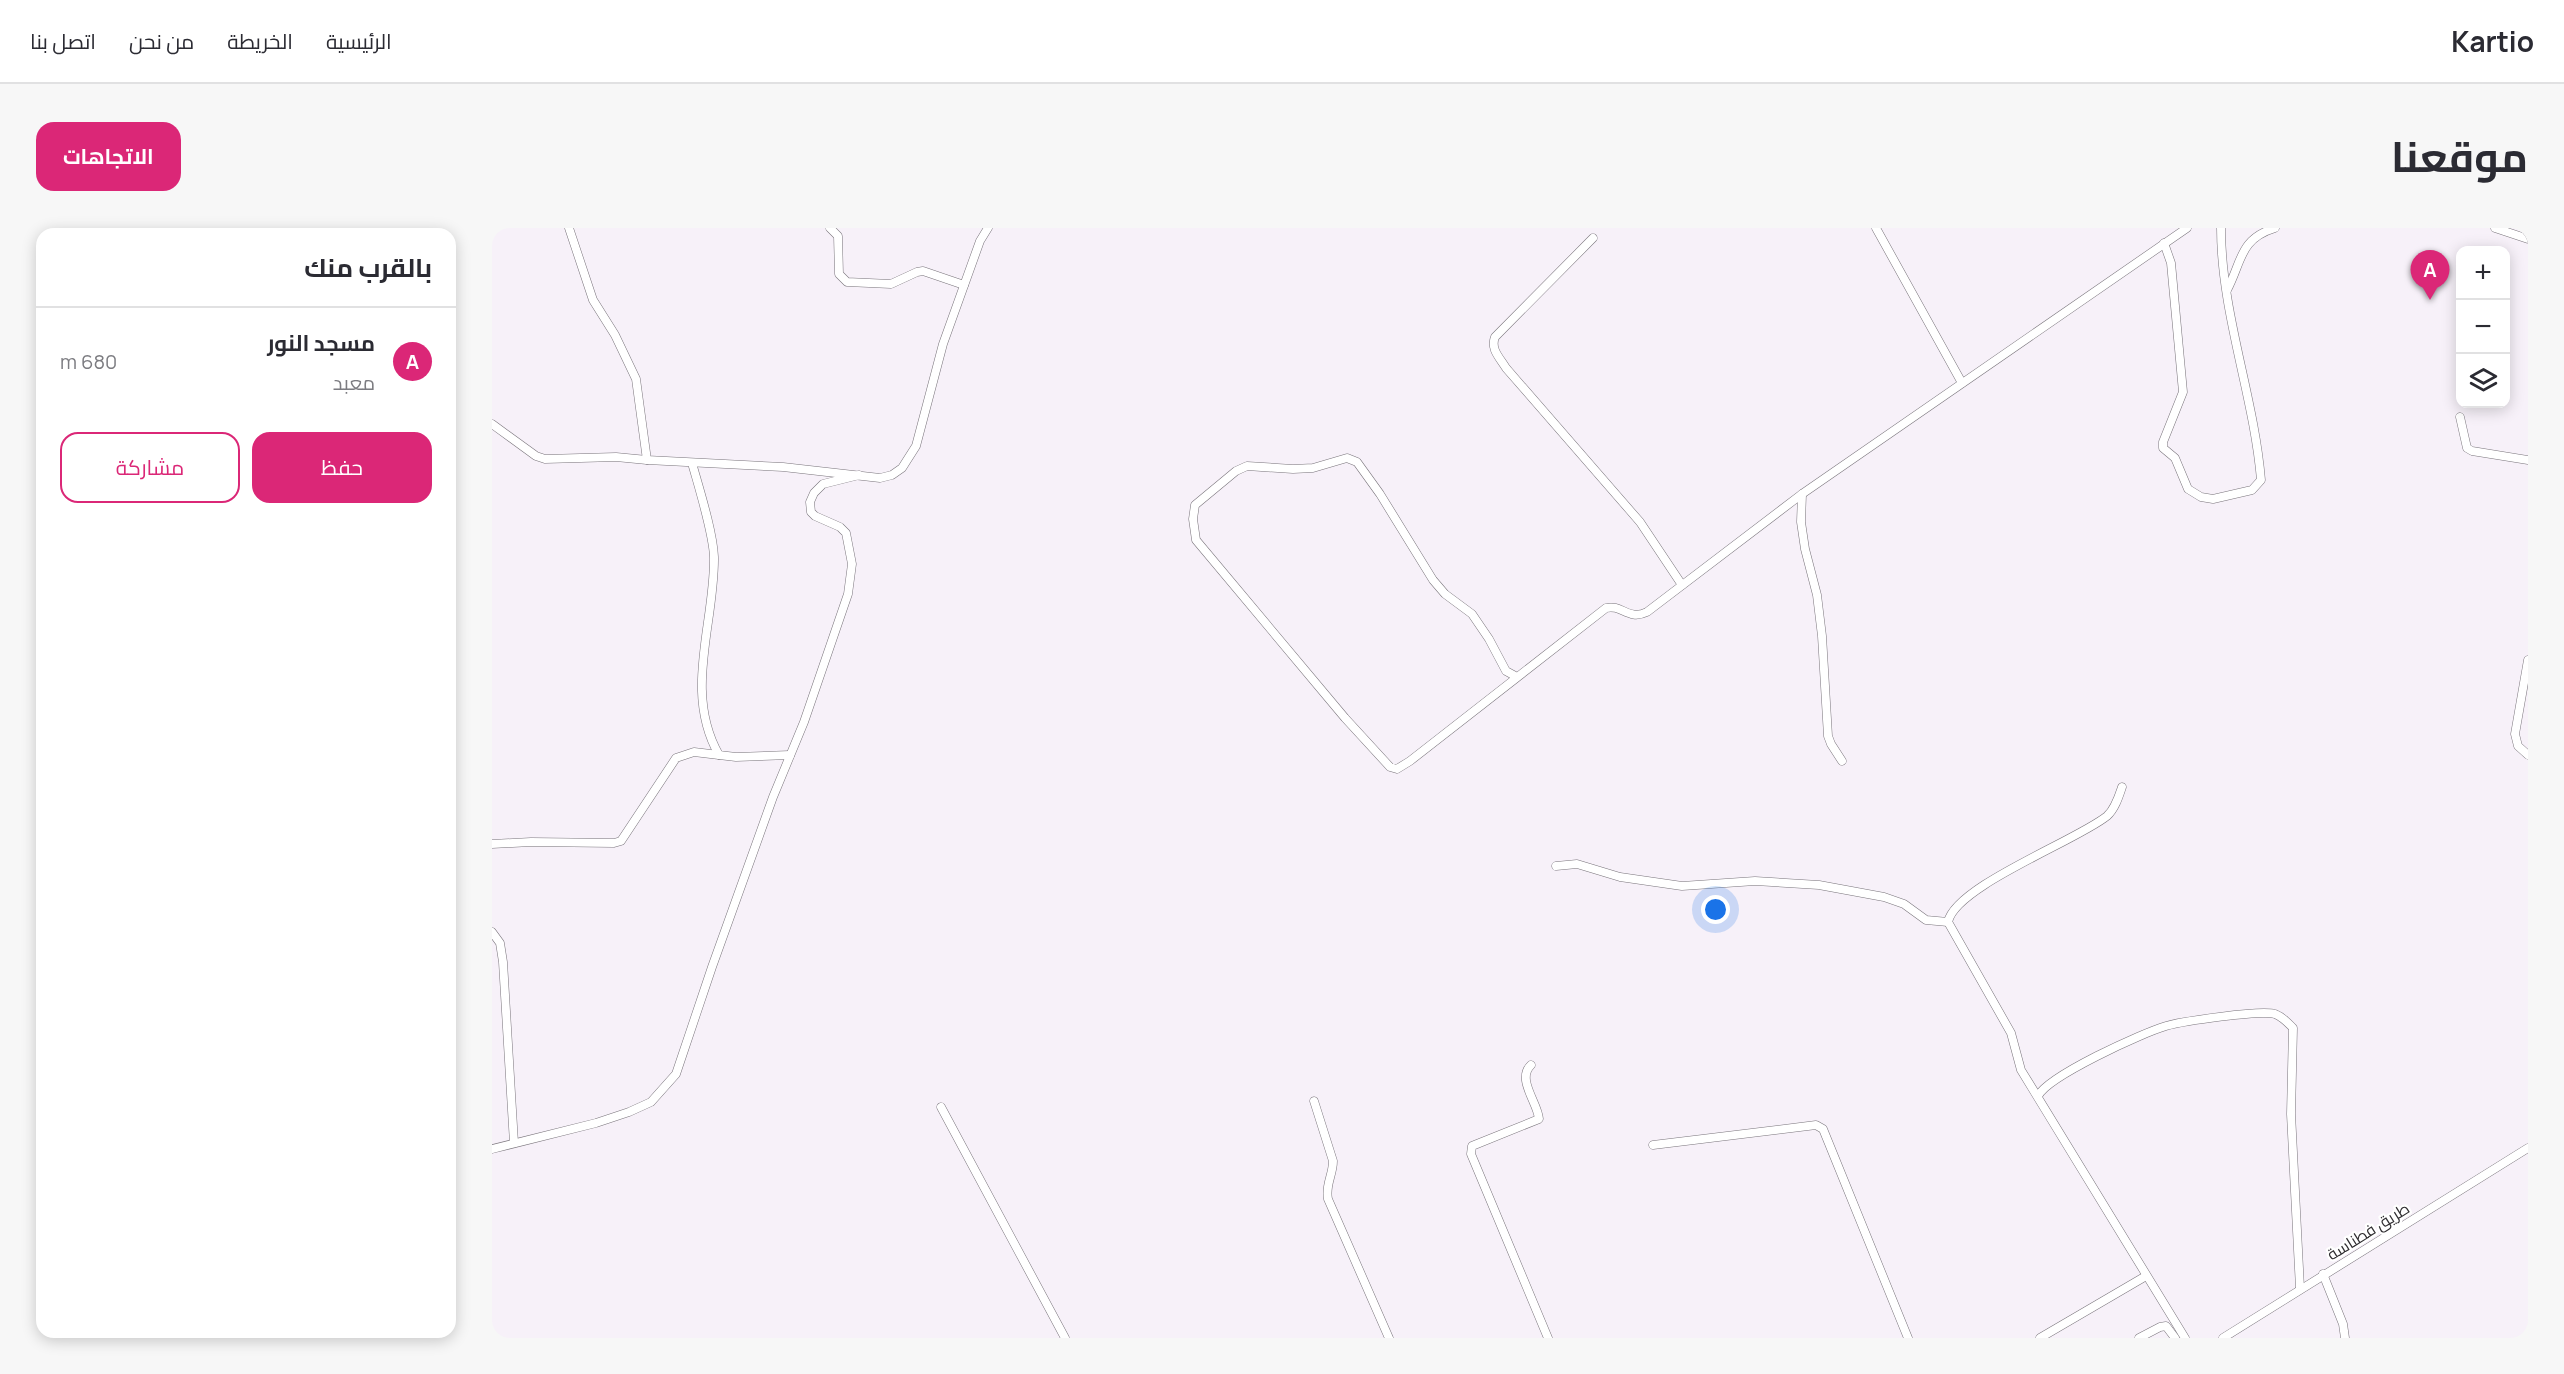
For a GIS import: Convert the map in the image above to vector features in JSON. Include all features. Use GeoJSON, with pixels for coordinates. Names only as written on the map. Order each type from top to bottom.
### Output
{"type":"FeatureCollection","features":[{"type":"Feature","properties":{"kind":"street"},"geometry":{"type":"LineString","coordinates":[[569,228],[589,291],[627,358],[636,379],[647,460]]}},
{"type":"Feature","properties":{"kind":"street"},"geometry":{"type":"LineString","coordinates":[[830,228],[838,236],[839,274],[847,282],[891,284],[917,272],[923,272],[964,285]]}},
{"type":"Feature","properties":{"kind":"street"},"geometry":{"type":"LineString","coordinates":[[492,424],[536,456],[545,459],[616,457],[783,467],[880,478],[892,475],[902,468],[916,446],[943,344],[988,228]]}},
{"type":"Feature","properties":{"kind":"street"},"geometry":{"type":"LineString","coordinates":[[1876,228],[1962,383]]}},
{"type":"Feature","properties":{"kind":"street"},"geometry":{"type":"LineString","coordinates":[[1517,677],[1506,670],[1472,614],[1445,594],[1433,580],[1380,494],[1357,462],[1347,458],[1313,468],[1293,469],[1247,466],[1236,471],[1195,505],[1193,510],[1196,540],[1345,718],[1392,769],[1397,769],[1410,761],[1606,608],[1615,607],[1629,614],[1642,614],[1802,494],[2187,228]]}},
{"type":"Feature","properties":{"kind":"street"},"geometry":{"type":"LineString","coordinates":[[2164,243],[2171,263],[2183,392],[2163,442],[2163,448],[2175,458],[2188,489],[2193,494],[2213,499],[2252,490],[2261,480],[2259,448],[2227,291],[2220,246],[2221,228]]}},
{"type":"Feature","properties":{"kind":"street"},"geometry":{"type":"LineString","coordinates":[[2227,291],[2244,246],[2275,228]]}},
{"type":"Feature","properties":{"kind":"street"},"geometry":{"type":"LineString","coordinates":[[2495,228],[2528,240]]}},
{"type":"Feature","properties":{"kind":"street"},"geometry":{"type":"LineString","coordinates":[[1593,238],[1495,337],[1492,343],[1506,368],[1640,522],[1682,585]]}},
{"type":"Feature","properties":{"kind":"street"},"geometry":{"type":"LineString","coordinates":[[2460,417],[2467,448],[2472,451],[2528,460]]}},
{"type":"Feature","properties":{"kind":"street"},"geometry":{"type":"LineString","coordinates":[[692,463],[714,556],[712,588],[702,656],[702,687],[706,728],[719,755]]}},
{"type":"Feature","properties":{"kind":"street"},"geometry":{"type":"LineString","coordinates":[[492,1149],[629,1112],[651,1102],[676,1074],[712,967],[807,712],[852,579],[852,564],[846,533],[840,527],[815,516],[811,512],[810,502],[814,493],[824,484],[859,475]]}},
{"type":"Feature","properties":{"kind":"street"},"geometry":{"type":"LineString","coordinates":[[1802,494],[1801,522],[1805,549],[1817,595],[1822,636],[1828,736],[1842,761]]}},
{"type":"Feature","properties":{"kind":"street"},"geometry":{"type":"LineString","coordinates":[[2528,660],[2515,734],[2518,746],[2528,755]]}},
{"type":"Feature","properties":{"kind":"street"},"geometry":{"type":"LineString","coordinates":[[492,844],[614,843],[621,841],[676,758],[694,752],[719,755],[790,755]]}},
{"type":"Feature","properties":{"kind":"street"},"geometry":{"type":"LineString","coordinates":[[2122,788],[2109,814],[1978,890],[1950,915],[1948,922],[2011,1033],[2021,1070],[2185,1338]]}},
{"type":"Feature","properties":{"kind":"street"},"geometry":{"type":"LineString","coordinates":[[1556,866],[1577,864],[1620,877],[1682,886],[1755,881],[1819,885],[1890,899],[1904,904],[1926,920],[1948,922]]}},
{"type":"Feature","properties":{"kind":"street"},"geometry":{"type":"LineString","coordinates":[[492,932],[502,950],[514,1143]]}},
{"type":"Feature","properties":{"kind":"street"},"geometry":{"type":"LineString","coordinates":[[2038,1096],[2051,1081],[2099,1056],[2166,1026],[2254,1014],[2274,1014],[2281,1017],[2293,1028],[2291,1114],[2301,1288]]}},
{"type":"Feature","properties":{"kind":"street"},"geometry":{"type":"LineString","coordinates":[[1531,1065],[1527,1069],[1525,1078],[1539,1119],[1472,1146],[1471,1154],[1548,1338]]}},
{"type":"Feature","properties":{"kind":"street"},"geometry":{"type":"LineString","coordinates":[[1314,1101],[1333,1161],[1333,1169],[1326,1187],[1328,1199],[1389,1338]]}},
{"type":"Feature","properties":{"kind":"street"},"geometry":{"type":"LineString","coordinates":[[941,1107],[1065,1338]]}},
{"type":"Feature","properties":{"kind":"street"},"geometry":{"type":"LineString","coordinates":[[1653,1145],[1816,1125],[1823,1129],[1908,1338]]}},
{"type":"Feature","properties":{"kind":"street","name":"طريق فطناسة"},"geometry":{"type":"LineString","coordinates":[[2223,1338],[2528,1148]]}},
{"type":"Feature","properties":{"kind":"street"},"geometry":{"type":"LineString","coordinates":[[2323,1274],[2343,1324],[2345,1338]]}},
{"type":"Feature","properties":{"kind":"street"},"geometry":{"type":"LineString","coordinates":[[2040,1338],[2146,1276]]}},
{"type":"Feature","properties":{"kind":"street"},"geometry":{"type":"LineString","coordinates":[[2139,1338],[2166,1326],[2175,1338]]}},
{"type":"Feature","properties":{"kind":"place","name":"مسجد النور"},"geometry":{"type":"Point","coordinates":[2430,300]}}]}
